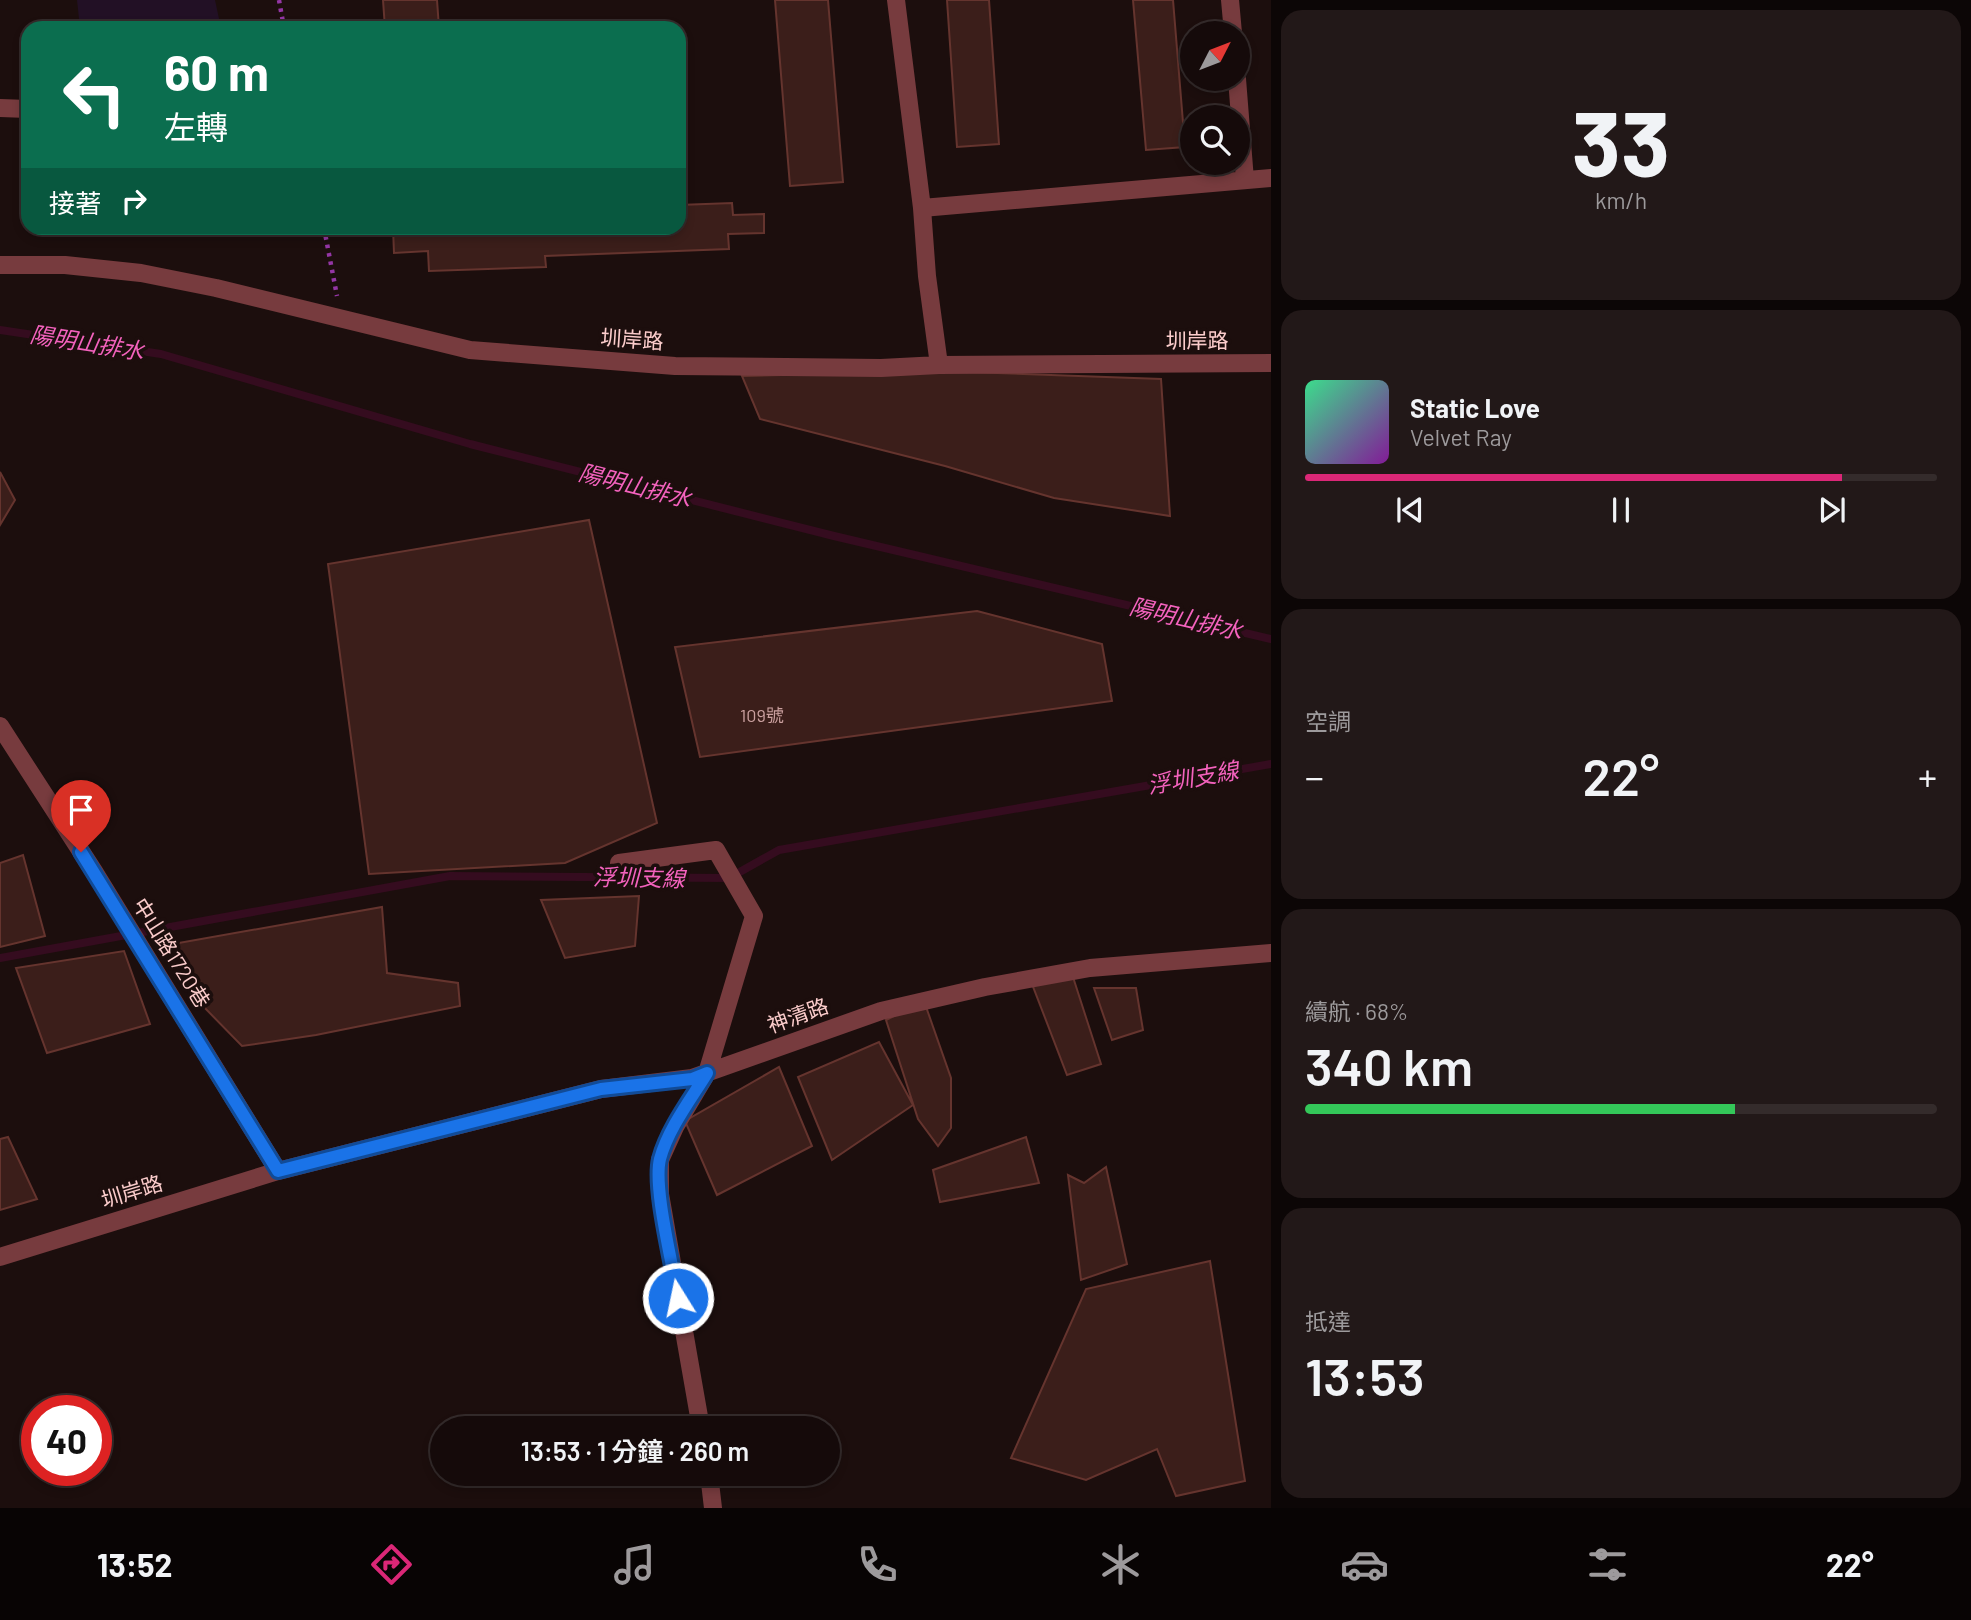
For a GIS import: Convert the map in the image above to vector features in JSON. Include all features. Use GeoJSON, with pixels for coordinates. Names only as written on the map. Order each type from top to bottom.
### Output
{"type":"FeatureCollection","features":[{"type":"Feature","properties":{"kind":"street"},"geometry":{"type":"LineString","coordinates":[[896,0],[939,365]]}},
{"type":"Feature","properties":{"kind":"street"},"geometry":{"type":"LineString","coordinates":[[1230,0],[1232,21]]}},
{"type":"Feature","properties":{"kind":"street"},"geometry":{"type":"LineString","coordinates":[[1238,91],[1245,180]]}},
{"type":"Feature","properties":{"kind":"street"},"geometry":{"type":"LineString","coordinates":[[0,108],[21,109]]}},
{"type":"Feature","properties":{"kind":"street"},"geometry":{"type":"LineString","coordinates":[[922,208],[1271,178]]}},
{"type":"Feature","properties":{"kind":"street","name":"圳岸路"},"geometry":{"type":"LineString","coordinates":[[0,265],[65,265],[141,273],[341,317],[470,350],[675,366],[881,368],[939,365],[1271,363]]}},
{"type":"Feature","properties":{"kind":"street","name":"中山路1720巷"},"geometry":{"type":"LineString","coordinates":[[0,726],[95,873],[278,1171]]}},
{"type":"Feature","properties":{"kind":"street"},"geometry":{"type":"LineString","coordinates":[[619,863],[716,850],[754,916],[707,1073],[675,1127],[660,1160],[660,1194],[699,1416]]}},
{"type":"Feature","properties":{"kind":"street","name":"神清路"},"geometry":{"type":"LineString","coordinates":[[278,1171],[601,1089],[692,1079],[881,1011],[972,990],[1090,968],[1271,953]]}},
{"type":"Feature","properties":{"kind":"street","name":"圳岸路"},"geometry":{"type":"LineString","coordinates":[[0,1257],[278,1171]]}},
{"type":"Feature","properties":{"kind":"street"},"geometry":{"type":"LineString","coordinates":[[710,1486],[713,1508]]}},
{"type":"Feature","properties":{"kind":"path"},"geometry":{"type":"LineString","coordinates":[[279,0],[283,21]]}},
{"type":"Feature","properties":{"kind":"path"},"geometry":{"type":"LineString","coordinates":[[325,235],[341,317]]}},
{"type":"Feature","properties":{"kind":"shaded area"},"geometry":{"type":"Polygon","coordinates":[[[77,0],[215,0],[220,21],[79,21],[77,0]]]}},
{"type":"Feature","properties":{"kind":"building"},"geometry":{"type":"Polygon","coordinates":[[[383,0],[437,0],[438,21],[384,21],[383,0]]]}},
{"type":"Feature","properties":{"kind":"building"},"geometry":{"type":"Polygon","coordinates":[[[775,0],[828,0],[843,182],[790,186],[775,0]]]}},
{"type":"Feature","properties":{"kind":"building"},"geometry":{"type":"Polygon","coordinates":[[[947,0],[989,0],[999,144],[957,147],[947,0]]]}},
{"type":"Feature","properties":{"kind":"building"},"geometry":{"type":"Polygon","coordinates":[[[1133,0],[1173,0],[1182,105],[1180,147],[1146,150],[1133,0]]]}},
{"type":"Feature","properties":{"kind":"building"},"geometry":{"type":"Polygon","coordinates":[[[732,203],[733,215],[764,214],[764,233],[728,234],[729,249],[545,256],[546,267],[429,271],[428,251],[394,253],[393,235],[686,235],[686,205],[732,203]]]}},
{"type":"Feature","properties":{"kind":"building"},"geometry":{"type":"Polygon","coordinates":[[[941,371],[1161,379],[1170,516],[1054,498],[945,466],[760,419],[742,376],[941,371]]]}},
{"type":"Feature","properties":{"kind":"building"},"geometry":{"type":"Polygon","coordinates":[[[0,472],[15,500],[0,525],[0,472]]]}},
{"type":"Feature","properties":{"kind":"building"},"geometry":{"type":"Polygon","coordinates":[[[589,520],[657,823],[565,863],[369,874],[328,564],[589,520]]]}},
{"type":"Feature","properties":{"kind":"building"},"geometry":{"type":"Polygon","coordinates":[[[977,611],[1102,644],[1112,701],[700,757],[675,647],[977,611]]]}},
{"type":"Feature","properties":{"kind":"building"},"geometry":{"type":"Polygon","coordinates":[[[23,855],[45,936],[0,947],[0,863],[23,855]]]}},
{"type":"Feature","properties":{"kind":"building"},"geometry":{"type":"Polygon","coordinates":[[[639,896],[635,946],[565,958],[541,900],[639,896]]]}},
{"type":"Feature","properties":{"kind":"building"},"geometry":{"type":"Polygon","coordinates":[[[382,907],[387,973],[458,983],[460,1006],[316,1035],[242,1046],[198,1001],[173,944],[382,907]]]}},
{"type":"Feature","properties":{"kind":"building"},"geometry":{"type":"Polygon","coordinates":[[[124,951],[150,1024],[47,1053],[16,968],[124,951]]]}},
{"type":"Feature","properties":{"kind":"building"},"geometry":{"type":"Polygon","coordinates":[[[1073,977],[1101,1064],[1067,1075],[1032,984],[1073,977]]]}},
{"type":"Feature","properties":{"kind":"building"},"geometry":{"type":"Polygon","coordinates":[[[1094,988],[1136,988],[1143,1030],[1112,1040],[1094,988]]]}},
{"type":"Feature","properties":{"kind":"building"},"geometry":{"type":"Polygon","coordinates":[[[924,1001],[951,1078],[951,1128],[938,1146],[918,1119],[886,1020],[924,1001]]]}},
{"type":"Feature","properties":{"kind":"building"},"geometry":{"type":"Polygon","coordinates":[[[879,1042],[913,1105],[832,1160],[798,1077],[879,1042]]]}},
{"type":"Feature","properties":{"kind":"building"},"geometry":{"type":"Polygon","coordinates":[[[779,1067],[812,1146],[717,1195],[685,1121],[779,1067]]]}},
{"type":"Feature","properties":{"kind":"building"},"geometry":{"type":"Polygon","coordinates":[[[8,1137],[37,1199],[0,1210],[0,1139],[8,1137]]]}},
{"type":"Feature","properties":{"kind":"building"},"geometry":{"type":"Polygon","coordinates":[[[1026,1137],[1039,1183],[940,1202],[933,1170],[1026,1137]]]}},
{"type":"Feature","properties":{"kind":"building"},"geometry":{"type":"Polygon","coordinates":[[[1106,1167],[1127,1264],[1081,1280],[1068,1175],[1084,1183],[1106,1167]]]}},
{"type":"Feature","properties":{"kind":"building"},"geometry":{"type":"Polygon","coordinates":[[[1210,1261],[1245,1481],[1176,1496],[1157,1449],[1086,1480],[1011,1458],[1086,1289],[1210,1261]]]}},
{"type":"Feature","properties":{"kind":"waterway","name":"陽明山排水"},"geometry":{"type":"LineString","coordinates":[[0,330],[161,354],[470,444],[834,536],[1271,639]]}},
{"type":"Feature","properties":{"kind":"waterway","name":"浮圳支線"},"geometry":{"type":"LineString","coordinates":[[0,958],[450,876],[729,878],[779,850],[1271,764]]}},
{"type":"Feature","properties":{"kind":"route"},"geometry":{"type":"LineString","coordinates":[[81,852],[278,1171],[601,1089],[692,1079],[707,1073],[675,1127],[660,1160],[660,1194],[678,1298]]}}]}
